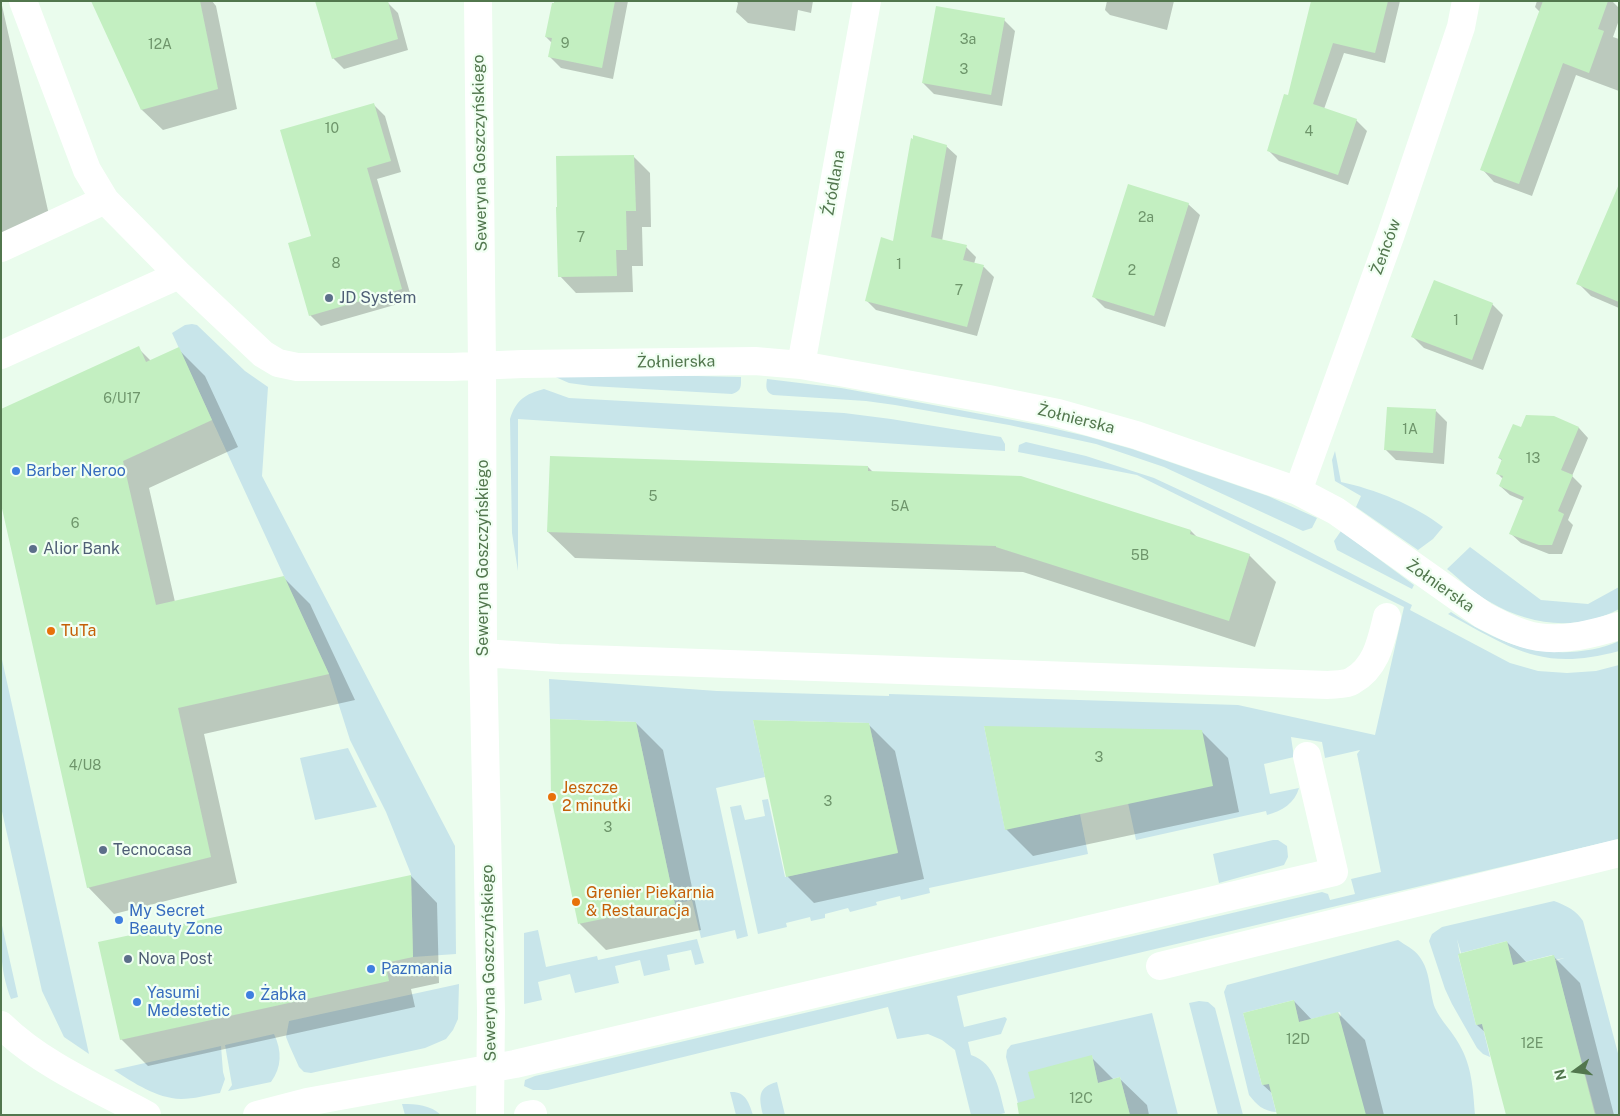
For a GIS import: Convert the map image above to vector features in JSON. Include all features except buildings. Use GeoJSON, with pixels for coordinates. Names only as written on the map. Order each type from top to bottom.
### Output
{"type":"FeatureCollection","features":[{"type":"Feature","properties":{"kind":"street","name":"Żołnierska"},"geometry":{"type":"LineString","coordinates":[[23,1],[87,170],[105,200],[179,275],[263,354],[278,363],[297,367],[451,367],[755,361],[802,366],[980,397],[1058,413],[1136,435],[1298,491],[1336,511],[1483,616],[1510,628],[1537,637],[1566,638],[1592,634],[1619,626]]}},
{"type":"Feature","properties":{"kind":"street","name":"Seweryna Goszczyńskiego"},"geometry":{"type":"LineString","coordinates":[[478,1],[483,654],[491,1069],[490,1115]]}},
{"type":"Feature","properties":{"kind":"street","name":"Źródlana"},"geometry":{"type":"LineString","coordinates":[[802,366],[867,1]]}},
{"type":"Feature","properties":{"kind":"street","name":"Żeńców"},"geometry":{"type":"LineString","coordinates":[[1298,491],[1391,234],[1461,27],[1466,1]]}},
{"type":"Feature","properties":{"kind":"street"},"geometry":{"type":"LineString","coordinates":[[1,248],[105,200]]}},
{"type":"Feature","properties":{"kind":"street"},"geometry":{"type":"LineString","coordinates":[[1,355],[179,275]]}},
{"type":"Feature","properties":{"kind":"street"},"geometry":{"type":"LineString","coordinates":[[483,654],[1328,685],[1350,682],[1370,667],[1381,644],[1387,617]]}},
{"type":"Feature","properties":{"kind":"street"},"geometry":{"type":"LineString","coordinates":[[257,1115],[307,1102],[491,1069],[1334,872],[1307,756]]}},
{"type":"Feature","properties":{"kind":"street"},"geometry":{"type":"LineString","coordinates":[[1160,966],[1618,845]]}},
{"type":"Feature","properties":{"kind":"street"},"geometry":{"type":"LineString","coordinates":[[1,1024],[19,1042],[44,1060],[147,1115]]}},
{"type":"Feature","properties":{"kind":"shaded area"},"geometry":{"type":"Polygon","coordinates":[[[185,325],[197,325],[245,371],[268,387],[262,476],[455,846],[456,954],[413,957],[411,874],[386,812],[350,740],[329,674],[172,333],[185,325]]]}},
{"type":"Feature","properties":{"kind":"shaded area"},"geometry":{"type":"Polygon","coordinates":[[[551,375],[741,377],[741,383],[739,390],[732,394],[591,386],[569,383],[551,375]]]}},
{"type":"Feature","properties":{"kind":"shaded area"},"geometry":{"type":"Polygon","coordinates":[[[767,379],[841,388],[1039,425],[1086,436],[1132,449],[1268,496],[1317,518],[1312,528],[1303,531],[1164,467],[1096,444],[1009,425],[895,405],[866,401],[773,395],[767,390],[767,379]]]}},
{"type":"Feature","properties":{"kind":"shaded area"},"geometry":{"type":"Polygon","coordinates":[[[544,389],[569,398],[844,413],[891,419],[1001,437],[1005,444],[1005,451],[518,419],[518,571],[512,533],[510,419],[518,402],[532,393],[544,389]]]}},
{"type":"Feature","properties":{"kind":"shaded area"},"geometry":{"type":"Polygon","coordinates":[[[1026,442],[1086,456],[1154,478],[1283,538],[1412,605],[1410,610],[1510,663],[1538,671],[1567,673],[1596,671],[1619,665],[1619,839],[957,996],[964,1027],[1005,1017],[1007,1019],[1001,1034],[968,1042],[971,1055],[986,1064],[995,1079],[1005,1113],[997,1115],[971,1115],[955,1050],[942,1040],[928,1034],[897,1039],[888,1007],[548,1090],[533,1090],[524,1086],[525,1080],[535,1076],[1322,892],[1328,894],[1330,900],[1355,894],[1351,879],[1381,872],[1357,754],[1360,750],[1325,758],[1322,742],[1291,737],[1294,757],[1264,764],[1270,794],[1299,788],[1291,802],[1283,809],[1267,815],[1266,811],[1136,840],[1128,803],[984,726],[1005,829],[1080,814],[1088,854],[929,888],[930,893],[901,900],[900,896],[876,902],[877,905],[850,912],[848,908],[825,914],[825,918],[811,921],[810,917],[786,923],[787,927],[758,934],[730,807],[741,805],[745,820],[765,816],[762,800],[768,799],[785,877],[898,852],[869,723],[753,720],[765,777],[716,788],[748,936],[737,939],[735,930],[701,938],[692,900],[675,904],[636,722],[550,719],[549,679],[717,691],[889,696],[889,694],[1238,705],[1375,735],[1404,607],[1137,475],[1018,452],[1019,445],[1026,442]]]}},
{"type":"Feature","properties":{"kind":"shaded area"},"geometry":{"type":"Polygon","coordinates":[[[1335,451],[1341,482],[1394,499],[1420,512],[1443,527],[1433,539],[1418,550],[1356,507],[1361,496],[1335,481],[1332,460],[1335,451]]]}},
{"type":"Feature","properties":{"kind":"shaded area"},"geometry":{"type":"Polygon","coordinates":[[[1341,531],[1414,585],[1412,589],[1337,550],[1334,541],[1341,531]]]}},
{"type":"Feature","properties":{"kind":"shaded area"},"geometry":{"type":"Polygon","coordinates":[[[1470,547],[1541,600],[1588,604],[1619,587],[1619,609],[1587,621],[1570,623],[1553,623],[1537,620],[1505,610],[1484,599],[1447,569],[1470,547]]]}},
{"type":"Feature","properties":{"kind":"shaded area"},"geometry":{"type":"Polygon","coordinates":[[[1451,612],[1486,633],[1522,647],[1550,652],[1564,652],[1593,649],[1619,641],[1619,651],[1592,657],[1569,659],[1548,658],[1529,654],[1491,638],[1448,614],[1451,612]]]}},
{"type":"Feature","properties":{"kind":"shaded area"},"geometry":{"type":"Polygon","coordinates":[[[1,655],[89,1054],[64,1037],[42,991],[1,807],[1,655]]]}},
{"type":"Feature","properties":{"kind":"shaded area"},"geometry":{"type":"Polygon","coordinates":[[[348,748],[377,807],[315,820],[300,758],[348,748]]]}},
{"type":"Feature","properties":{"kind":"shaded area"},"geometry":{"type":"Polygon","coordinates":[[[1278,840],[1287,846],[1288,857],[1284,865],[1219,883],[1213,854],[1278,840]]]}},
{"type":"Feature","properties":{"kind":"shaded area"},"geometry":{"type":"Polygon","coordinates":[[[1554,901],[1571,909],[1583,921],[1619,1057],[1619,1115],[1596,1115],[1555,961],[1564,958],[1555,960],[1552,955],[1513,965],[1507,941],[1461,953],[1457,939],[1460,954],[1458,955],[1476,1025],[1482,1024],[1490,1057],[1483,1054],[1477,1048],[1452,1004],[1429,941],[1432,934],[1442,927],[1554,901]]]}},
{"type":"Feature","properties":{"kind":"shaded area"},"geometry":{"type":"Polygon","coordinates":[[[1,921],[18,997],[11,999],[3,969],[1,921]]]}},
{"type":"Feature","properties":{"kind":"shaded area"},"geometry":{"type":"Polygon","coordinates":[[[538,930],[546,967],[597,956],[598,960],[697,939],[704,963],[695,965],[691,950],[667,955],[670,970],[644,976],[640,960],[615,966],[619,983],[575,993],[570,974],[538,982],[542,1000],[524,1004],[524,933],[538,930]]]}},
{"type":"Feature","properties":{"kind":"shaded area"},"geometry":{"type":"Polygon","coordinates":[[[1398,940],[1415,951],[1423,962],[1428,975],[1435,1008],[1456,1039],[1467,1061],[1475,1115],[1365,1115],[1339,1017],[1341,1016],[1340,1012],[1299,1022],[1294,1000],[1243,1013],[1262,1085],[1269,1084],[1276,1112],[1264,1109],[1258,1105],[1249,1095],[1224,992],[1227,985],[1398,940]]]}},
{"type":"Feature","properties":{"kind":"shaded area"},"geometry":{"type":"Polygon","coordinates":[[[459,984],[458,1019],[453,1030],[446,1039],[425,1048],[311,1073],[304,1072],[299,1067],[286,1037],[289,1021],[459,984]]]}},
{"type":"Feature","properties":{"kind":"shaded area"},"geometry":{"type":"Polygon","coordinates":[[[1208,1002],[1215,1008],[1243,1115],[1218,1115],[1189,1003],[1208,1002]]]}},
{"type":"Feature","properties":{"kind":"shaded area"},"geometry":{"type":"Polygon","coordinates":[[[1152,1013],[1178,1115],[1130,1115],[1120,1077],[1098,1083],[1092,1056],[1040,1115],[1021,1115],[1006,1057],[1007,1050],[1011,1045],[1152,1013]]]}},
{"type":"Feature","properties":{"kind":"shaded area"},"geometry":{"type":"Polygon","coordinates":[[[274,1034],[280,1059],[277,1071],[271,1082],[228,1091],[232,1085],[225,1045],[274,1034]]]}},
{"type":"Feature","properties":{"kind":"shaded area"},"geometry":{"type":"Polygon","coordinates":[[[221,1046],[225,1079],[220,1093],[191,1098],[172,1098],[154,1093],[114,1070],[221,1046]]]}},
{"type":"Feature","properties":{"kind":"shaded area"},"geometry":{"type":"Polygon","coordinates":[[[777,1082],[785,1115],[763,1115],[761,1094],[770,1084],[777,1082]]]}},
{"type":"Feature","properties":{"kind":"shaded area"},"geometry":{"type":"Polygon","coordinates":[[[730,1092],[739,1093],[746,1098],[753,1115],[736,1115],[730,1092]]]}},
{"type":"Feature","properties":{"kind":"shaded area"},"geometry":{"type":"Polygon","coordinates":[[[402,1104],[428,1107],[441,1115],[405,1115],[402,1104]]]}},
{"type":"Feature","properties":{"kind":"place","name":"JD System"},"geometry":{"type":"Point","coordinates":[329,298]}},
{"type":"Feature","properties":{"kind":"place","name":"Barber Neroo"},"geometry":{"type":"Point","coordinates":[16,471]}},
{"type":"Feature","properties":{"kind":"place","name":"Alior Bank"},"geometry":{"type":"Point","coordinates":[33,549]}},
{"type":"Feature","properties":{"kind":"place","name":"TuTa"},"geometry":{"type":"Point","coordinates":[51,631]}},
{"type":"Feature","properties":{"kind":"place","name":"Jeszcze 2 minutki"},"geometry":{"type":"Point","coordinates":[552,797]}},
{"type":"Feature","properties":{"kind":"place","name":"Tecnocasa"},"geometry":{"type":"Point","coordinates":[103,850]}},
{"type":"Feature","properties":{"kind":"place","name":"Grenier Piekarnia & Restauracja"},"geometry":{"type":"Point","coordinates":[576,902]}},
{"type":"Feature","properties":{"kind":"place","name":"My Secret Beauty Zone"},"geometry":{"type":"Point","coordinates":[119,920]}},
{"type":"Feature","properties":{"kind":"place","name":"Nova Post"},"geometry":{"type":"Point","coordinates":[128,959]}},
{"type":"Feature","properties":{"kind":"place","name":"Pazmania"},"geometry":{"type":"Point","coordinates":[371,969]}},
{"type":"Feature","properties":{"kind":"place","name":"Żabka"},"geometry":{"type":"Point","coordinates":[250,995]}},
{"type":"Feature","properties":{"kind":"place","name":"Yasumi Medestetic"},"geometry":{"type":"Point","coordinates":[137,1002]}}]}
